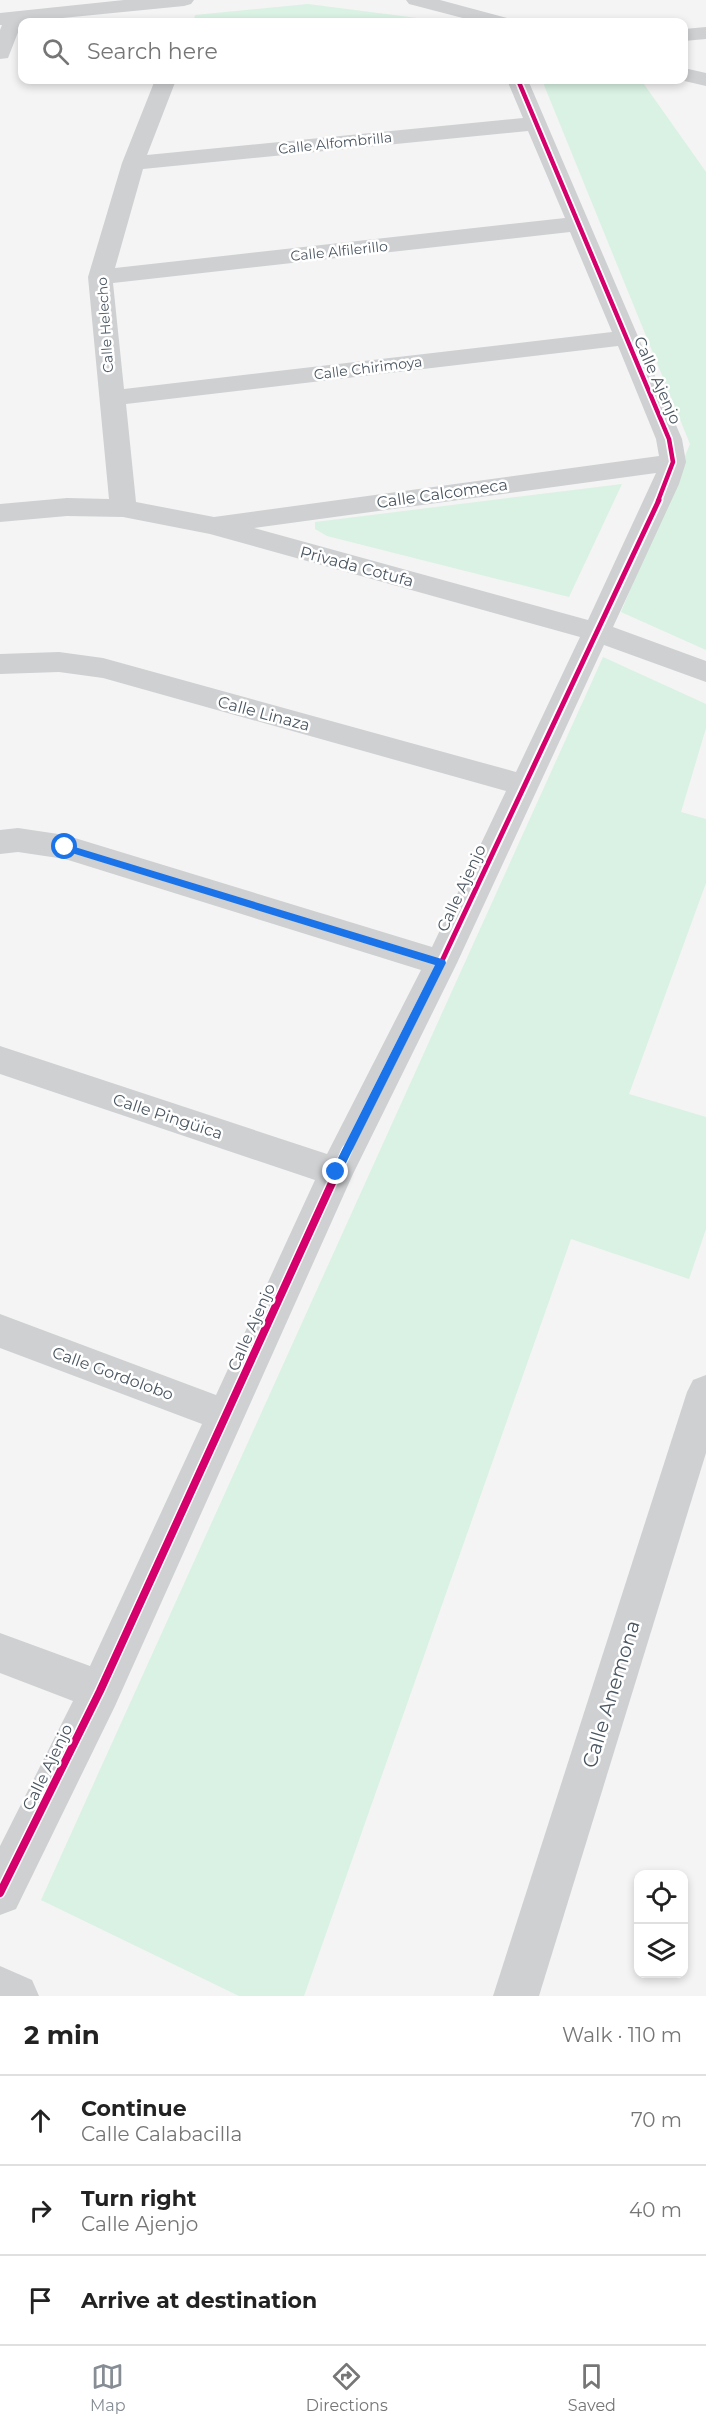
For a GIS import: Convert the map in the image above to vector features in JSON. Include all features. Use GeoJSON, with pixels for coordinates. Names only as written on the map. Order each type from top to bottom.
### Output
{"type":"FeatureCollection","features":[{"type":"Feature","properties":{"kind":"street"},"geometry":{"type":"LineString","coordinates":[[0,53],[8,18],[184,0],[180,18]]}},
{"type":"Feature","properties":{"kind":"street"},"geometry":{"type":"LineString","coordinates":[[416,0],[481,18]]}},
{"type":"Feature","properties":{"kind":"street"},"geometry":{"type":"LineString","coordinates":[[688,35],[706,33]]}},
{"type":"Feature","properties":{"kind":"street"},"geometry":{"type":"LineString","coordinates":[[688,75],[706,80]]}},
{"type":"Feature","properties":{"kind":"street","name":"Calle Helecho"},"geometry":{"type":"LineString","coordinates":[[123,508],[100,277],[133,164],[163,84]]}},
{"type":"Feature","properties":{"kind":"street","name":"Calle Ajenjo"},"geometry":{"type":"LineString","coordinates":[[0,1893],[100,1691],[336,1172],[441,963],[666,484],[673,462],[669,439],[624,338],[520,84]]}},
{"type":"Feature","properties":{"kind":"street","name":"Calle Alfombrilla"},"geometry":{"type":"LineString","coordinates":[[133,164],[537,123]]}},
{"type":"Feature","properties":{"kind":"street","name":"Calle Alfilerillo"},"geometry":{"type":"LineString","coordinates":[[100,277],[578,224]]}},
{"type":"Feature","properties":{"kind":"street","name":"Calle Chirimoya"},"geometry":{"type":"LineString","coordinates":[[111,398],[624,338]]}},
{"type":"Feature","properties":{"kind":"street","name":"Calle Calcomeca"},"geometry":{"type":"LineString","coordinates":[[211,525],[673,462]]}},
{"type":"Feature","properties":{"kind":"street","name":"Privada Cotufa"},"geometry":{"type":"LineString","coordinates":[[0,513],[67,507],[123,508],[211,525],[597,632],[706,672]]}},
{"type":"Feature","properties":{"kind":"street","name":"Calle Linaza"},"geometry":{"type":"LineString","coordinates":[[0,664],[59,662],[103,668],[524,785]]}},
{"type":"Feature","properties":{"kind":"street"},"geometry":{"type":"LineString","coordinates":[[0,842],[18,840],[65,847],[441,963]]}},
{"type":"Feature","properties":{"kind":"street","name":"Calle Pingüica"},"geometry":{"type":"LineString","coordinates":[[0,1060],[336,1172]]}},
{"type":"Feature","properties":{"kind":"street","name":"Calle Gordolobo"},"geometry":{"type":"LineString","coordinates":[[0,1331],[226,1416]]}},
{"type":"Feature","properties":{"kind":"street","name":"Calle Anemona"},"geometry":{"type":"LineString","coordinates":[[516,1996],[706,1392]]}},
{"type":"Feature","properties":{"kind":"street"},"geometry":{"type":"LineString","coordinates":[[0,1653],[100,1691]]}},
{"type":"Feature","properties":{"kind":"street"},"geometry":{"type":"LineString","coordinates":[[0,1989],[16,1996]]}},
{"type":"Feature","properties":{"kind":"green space"},"geometry":{"type":"Polygon","coordinates":[[[308,4],[417,18],[194,18],[195,15],[308,4]]]}},
{"type":"Feature","properties":{"kind":"green space"},"geometry":{"type":"Polygon","coordinates":[[[544,84],[644,84],[706,172],[706,650],[621,612],[690,444],[544,84]]]}},
{"type":"Feature","properties":{"kind":"green space"},"geometry":{"type":"Polygon","coordinates":[[[622,484],[569,597],[327,536],[315,529],[315,522],[622,484]]]}},
{"type":"Feature","properties":{"kind":"green space"},"geometry":{"type":"Polygon","coordinates":[[[603,657],[706,704],[706,728],[681,812],[706,819],[706,883],[629,1094],[706,1117],[706,1229],[689,1279],[571,1239],[304,1996],[239,1996],[41,1900],[603,657]]]}},
{"type":"Feature","properties":{"kind":"cycle path"},"geometry":{"type":"LineString","coordinates":[[0,1893],[100,1691],[336,1172],[441,963],[666,484],[673,462],[669,439],[520,84]]}},
{"type":"Feature","properties":{"kind":"route"},"geometry":{"type":"LineString","coordinates":[[65,847],[441,963],[336,1172]]}}]}
